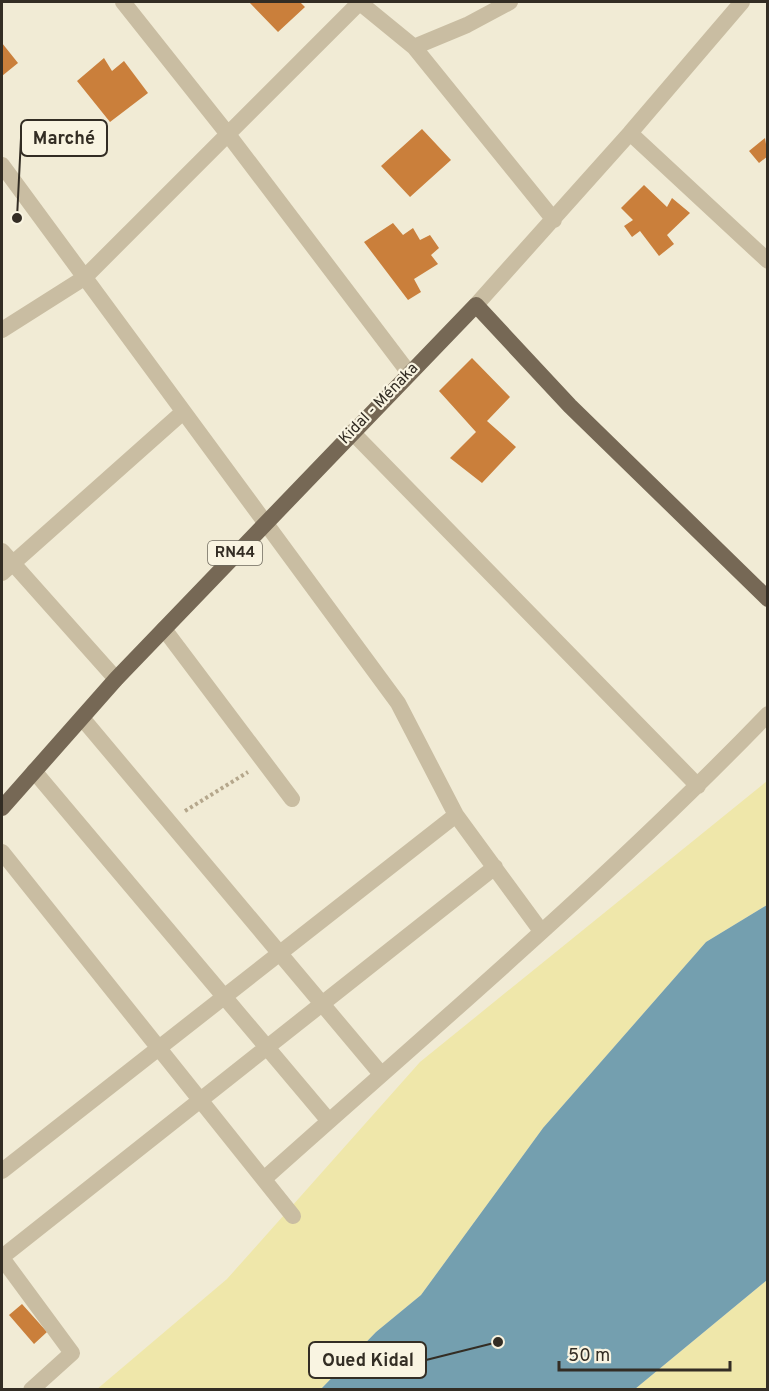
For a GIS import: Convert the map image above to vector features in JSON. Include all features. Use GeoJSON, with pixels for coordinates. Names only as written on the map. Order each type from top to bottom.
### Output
{"type":"FeatureCollection","features":[{"type":"Feature","properties":{"kind":"main road","name":"Kidal - Ménaka"},"geometry":{"type":"LineString","coordinates":[[2,808],[116,679],[476,305]]}},
{"type":"Feature","properties":{"kind":"main road"},"geometry":{"type":"LineString","coordinates":[[476,305],[570,406],[768,598]]}},
{"type":"Feature","properties":{"kind":"street"},"geometry":{"type":"LineString","coordinates":[[123,2],[227,133],[409,374]]}},
{"type":"Feature","properties":{"kind":"street"},"geometry":{"type":"LineString","coordinates":[[2,330],[84,278],[360,2],[414,47],[554,220]]}},
{"type":"Feature","properties":{"kind":"street"},"geometry":{"type":"LineString","coordinates":[[414,47],[467,25],[510,2]]}},
{"type":"Feature","properties":{"kind":"street"},"geometry":{"type":"LineString","coordinates":[[476,305],[554,220],[742,2]]}},
{"type":"Feature","properties":{"kind":"street"},"geometry":{"type":"LineString","coordinates":[[630,133],[768,261]]}},
{"type":"Feature","properties":{"kind":"street"},"geometry":{"type":"LineString","coordinates":[[2,165],[398,703],[456,814],[541,931]]}},
{"type":"Feature","properties":{"kind":"street"},"geometry":{"type":"LineString","coordinates":[[116,679],[5,563],[183,412]]}},
{"type":"Feature","properties":{"kind":"street"},"geometry":{"type":"LineString","coordinates":[[352,432],[698,786]]}},
{"type":"Feature","properties":{"kind":"street"},"geometry":{"type":"LineString","coordinates":[[164,629],[292,799]]}},
{"type":"Feature","properties":{"kind":"street"},"geometry":{"type":"LineString","coordinates":[[264,1179],[541,931],[698,786],[768,714]]}},
{"type":"Feature","properties":{"kind":"street"},"geometry":{"type":"LineString","coordinates":[[82,718],[381,1074]]}},
{"type":"Feature","properties":{"kind":"street"},"geometry":{"type":"LineString","coordinates":[[33,771],[329,1120]]}},
{"type":"Feature","properties":{"kind":"street"},"geometry":{"type":"LineString","coordinates":[[2,1171],[456,814]]}},
{"type":"Feature","properties":{"kind":"street"},"geometry":{"type":"LineString","coordinates":[[2,852],[293,1216]]}},
{"type":"Feature","properties":{"kind":"street"},"geometry":{"type":"LineString","coordinates":[[31,1389],[72,1353],[2,1258],[495,867]]}},
{"type":"Feature","properties":{"kind":"path"},"geometry":{"type":"LineString","coordinates":[[168,821],[264,762]]}},
{"type":"Feature","properties":{"kind":"sand"},"geometry":{"type":"Polygon","coordinates":[[[767,781],[767,905],[706,942],[543,1128],[421,1295],[376,1332],[321,1389],[96,1390],[227,1279],[420,1062],[767,781]]]}},
{"type":"Feature","properties":{"kind":"sand"},"geometry":{"type":"Polygon","coordinates":[[[767,1280],[767,1389],[635,1389],[767,1280]]]}},
{"type":"Feature","properties":{"kind":"water"},"geometry":{"type":"Polygon","coordinates":[[[767,905],[767,1280],[635,1389],[321,1389],[376,1332],[421,1295],[543,1128],[706,942],[767,905]]]}},
{"type":"Feature","properties":{"kind":"building"},"geometry":{"type":"Polygon","coordinates":[[[249,2],[300,2],[305,7],[278,32],[249,2]]]}},
{"type":"Feature","properties":{"kind":"building"},"geometry":{"type":"Polygon","coordinates":[[[2,43],[18,63],[2,76],[2,43]]]}},
{"type":"Feature","properties":{"kind":"building"},"geometry":{"type":"Polygon","coordinates":[[[104,58],[112,71],[124,61],[148,93],[110,122],[77,81],[104,58]]]}},
{"type":"Feature","properties":{"kind":"building"},"geometry":{"type":"Polygon","coordinates":[[[422,129],[451,160],[410,197],[381,166],[422,129]]]}},
{"type":"Feature","properties":{"kind":"building"},"geometry":{"type":"Polygon","coordinates":[[[765,138],[768,156],[759,163],[749,151],[765,138]]]}},
{"type":"Feature","properties":{"kind":"building"},"geometry":{"type":"Polygon","coordinates":[[[644,185],[667,207],[672,198],[690,213],[667,235],[674,244],[659,256],[640,231],[632,237],[624,226],[633,220],[621,208],[644,185]]]}},
{"type":"Feature","properties":{"kind":"building"},"geometry":{"type":"Polygon","coordinates":[[[393,223],[403,235],[413,228],[420,240],[430,235],[439,248],[431,255],[438,264],[414,279],[421,292],[408,300],[364,242],[393,223]]]}},
{"type":"Feature","properties":{"kind":"building"},"geometry":{"type":"Polygon","coordinates":[[[472,358],[510,397],[487,421],[516,447],[482,483],[450,458],[476,432],[439,391],[472,358]]]}},
{"type":"Feature","properties":{"kind":"building"},"geometry":{"type":"Polygon","coordinates":[[[22,1304],[47,1332],[34,1344],[9,1315],[22,1304]]]}},
{"type":"Feature","properties":{"kind":"place","name":"Marché"},"geometry":{"type":"Point","coordinates":[17,218]}},
{"type":"Feature","properties":{"kind":"place","name":"Oued Kidal"},"geometry":{"type":"Point","coordinates":[498,1342]}}]}
